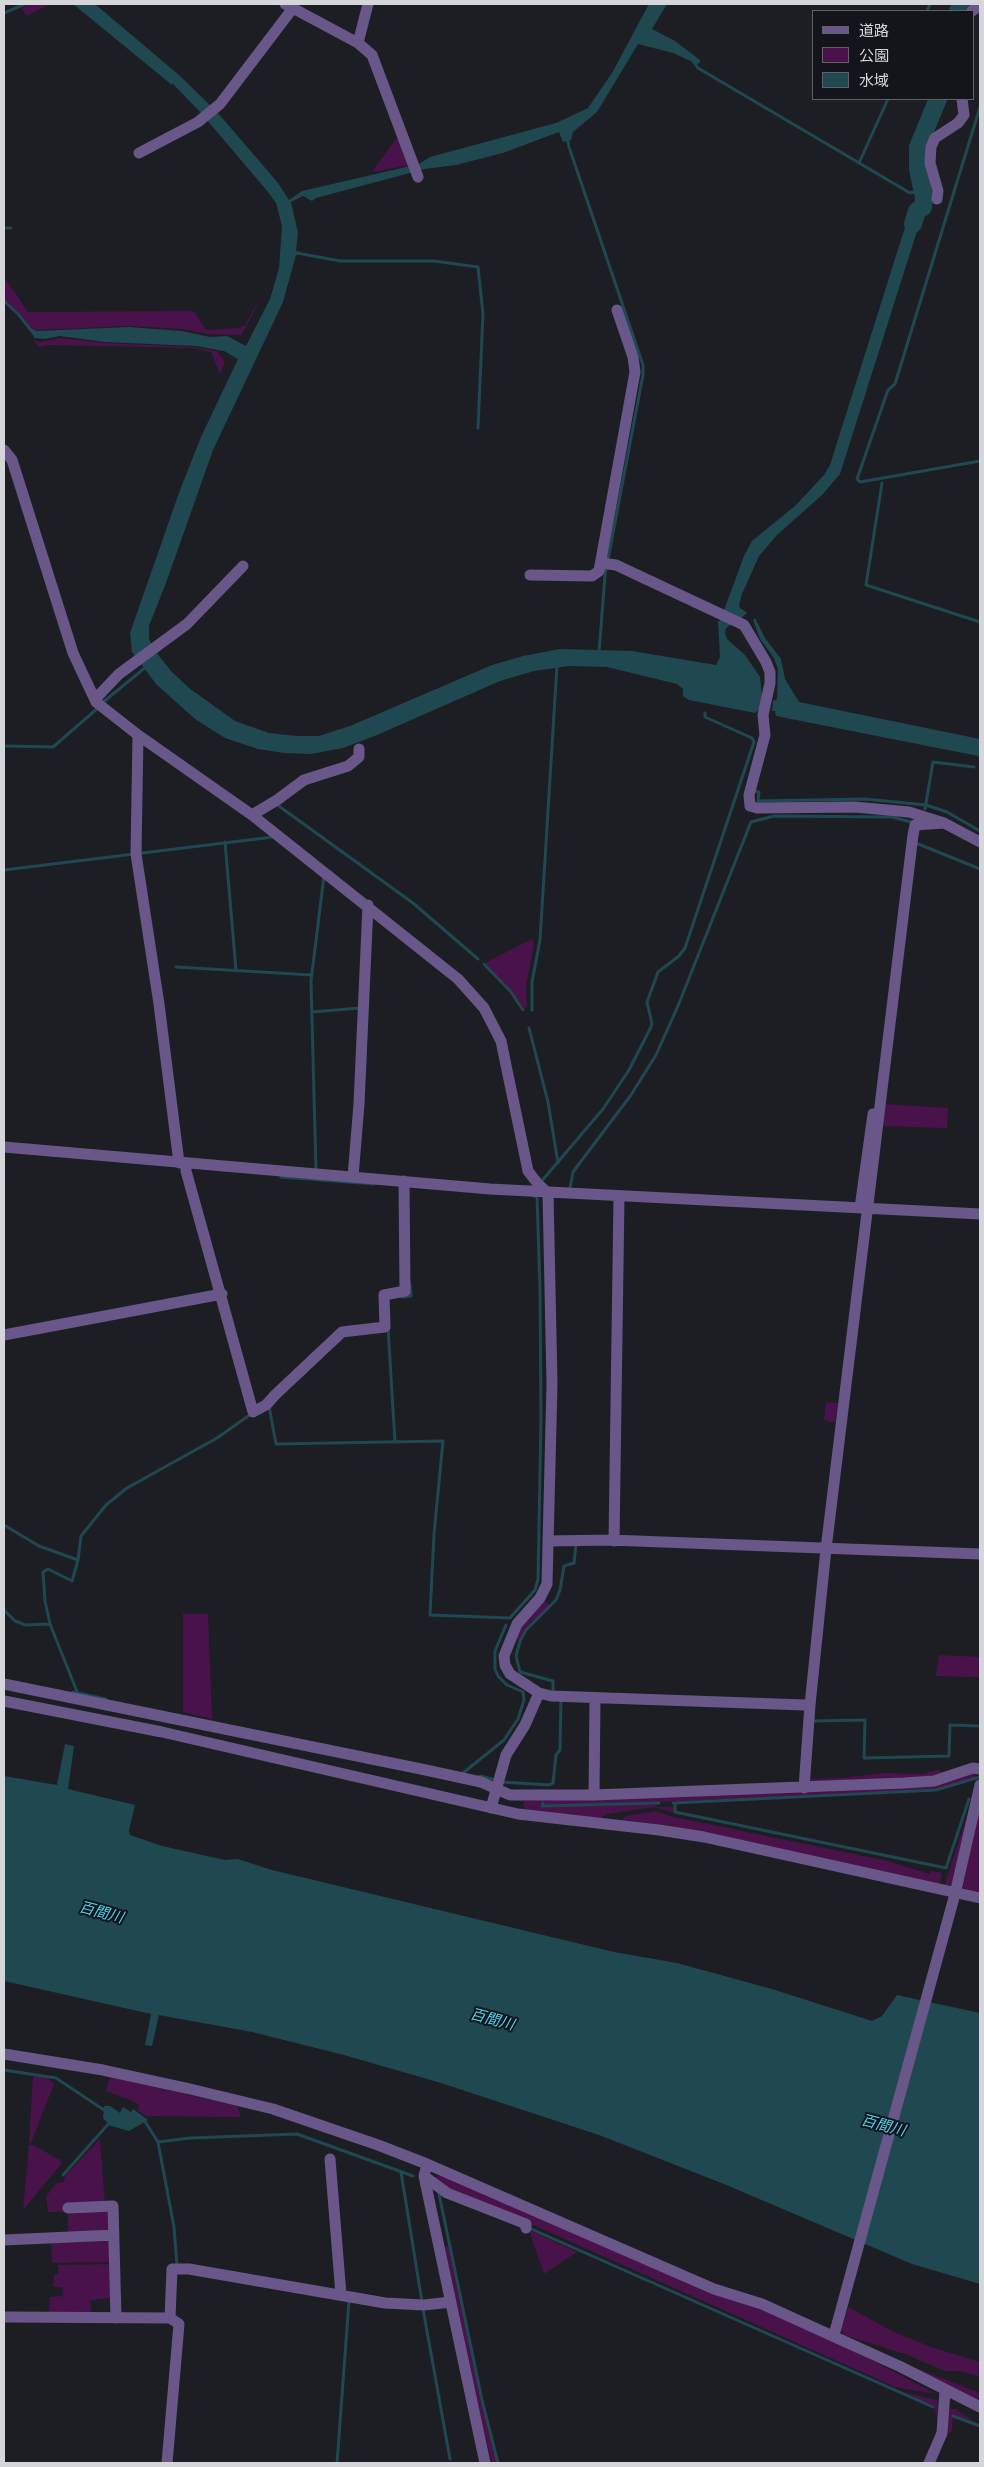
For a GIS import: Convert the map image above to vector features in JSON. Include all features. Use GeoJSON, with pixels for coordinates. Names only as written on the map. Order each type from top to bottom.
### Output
{"type":"FeatureCollection","features":[{"type":"Feature","properties":{"kind":"street"},"geometry":{"type":"LineString","coordinates":[[358,43],[368,4]]}},
{"type":"Feature","properties":{"kind":"street"},"geometry":{"type":"LineString","coordinates":[[139,153],[198,122],[220,104],[289,6],[358,43],[372,55],[418,177]]}},
{"type":"Feature","properties":{"kind":"street"},"geometry":{"type":"LineString","coordinates":[[937,199],[938,191],[930,163],[931,147],[935,138],[958,123],[964,116],[962,100]]}},
{"type":"Feature","properties":{"kind":"street"},"geometry":{"type":"LineString","coordinates":[[530,575],[592,576],[605,563],[635,372],[635,365],[617,310]]}},
{"type":"Feature","properties":{"kind":"street"},"geometry":{"type":"LineString","coordinates":[[6,455],[73,653],[98,704],[138,735],[253,814],[458,979],[484,1008],[497,1030],[505,1054],[528,1171],[548,1196],[552,1384],[547,1584],[540,1598],[517,1624],[504,1656],[504,1665],[510,1674],[539,1693],[551,1696],[595,1700],[805,1705]]}},
{"type":"Feature","properties":{"kind":"street"},"geometry":{"type":"LineString","coordinates":[[605,563],[744,625],[766,662],[770,683],[764,710],[764,740],[749,795],[750,806],[757,808],[854,807],[889,809],[928,817],[944,823],[980,842]]}},
{"type":"Feature","properties":{"kind":"street"},"geometry":{"type":"LineString","coordinates":[[98,704],[98,696],[119,674],[187,624],[243,566]]}},
{"type":"Feature","properties":{"kind":"street"},"geometry":{"type":"LineString","coordinates":[[138,735],[136,853],[184,1166],[222,1294],[254,1412],[266,1405],[342,1332],[384,1327],[384,1295],[405,1291],[404,1180]]}},
{"type":"Feature","properties":{"kind":"street"},"geometry":{"type":"LineString","coordinates":[[253,814],[277,800],[304,780],[348,766],[359,757],[359,749]]}},
{"type":"Feature","properties":{"kind":"street"},"geometry":{"type":"LineString","coordinates":[[864,1208],[912,835],[915,825],[944,823]]}},
{"type":"Feature","properties":{"kind":"street"},"geometry":{"type":"LineString","coordinates":[[353,1178],[359,1104],[367,907]]}},
{"type":"Feature","properties":{"kind":"street"},"geometry":{"type":"LineString","coordinates":[[804,1788],[808,1723],[874,1107]]}},
{"type":"Feature","properties":{"kind":"street"},"geometry":{"type":"LineString","coordinates":[[4,1147],[184,1166],[404,1180],[548,1196],[980,1214]]}},
{"type":"Feature","properties":{"kind":"street"},"geometry":{"type":"LineString","coordinates":[[610,1540],[619,1199]]}},
{"type":"Feature","properties":{"kind":"street"},"geometry":{"type":"LineString","coordinates":[[4,1335],[222,1294]]}},
{"type":"Feature","properties":{"kind":"street"},"geometry":{"type":"LineString","coordinates":[[549,1541],[610,1540],[980,1554]]}},
{"type":"Feature","properties":{"kind":"street"},"geometry":{"type":"LineString","coordinates":[[4,1684],[481,1782],[510,1795],[594,1795],[804,1788],[934,1781],[973,1768],[980,1769]]}},
{"type":"Feature","properties":{"kind":"street"},"geometry":{"type":"LineString","coordinates":[[491,1808],[506,1755],[524,1725],[539,1693]]}},
{"type":"Feature","properties":{"kind":"street"},"geometry":{"type":"LineString","coordinates":[[594,1795],[595,1700]]}},
{"type":"Feature","properties":{"kind":"street"},"geometry":{"type":"LineString","coordinates":[[4,1701],[162,1732],[518,1814],[613,1824],[704,1837],[980,1898]]}},
{"type":"Feature","properties":{"kind":"street"},"geometry":{"type":"LineString","coordinates":[[834,2336],[955,1894],[980,1785]]}},
{"type":"Feature","properties":{"kind":"street"},"geometry":{"type":"LineString","coordinates":[[4,2054],[103,2070],[273,2109],[427,2164],[714,2289],[762,2304],[834,2336],[980,2407]]}},
{"type":"Feature","properties":{"kind":"street"},"geometry":{"type":"LineString","coordinates":[[330,2158],[340,2292]]}},
{"type":"Feature","properties":{"kind":"street"},"geometry":{"type":"LineString","coordinates":[[427,2164],[424,2176],[485,2463]]}},
{"type":"Feature","properties":{"kind":"street"},"geometry":{"type":"LineString","coordinates":[[424,2176],[448,2193],[526,2227]]}},
{"type":"Feature","properties":{"kind":"street"},"geometry":{"type":"LineString","coordinates":[[68,2208],[113,2206],[116,2318]]}},
{"type":"Feature","properties":{"kind":"street"},"geometry":{"type":"LineString","coordinates":[[4,2240],[114,2235]]}},
{"type":"Feature","properties":{"kind":"street"},"geometry":{"type":"LineString","coordinates":[[173,2320],[172,2269],[340,2292],[392,2304],[424,2305],[451,2302]]}},
{"type":"Feature","properties":{"kind":"street"},"geometry":{"type":"LineString","coordinates":[[4,2317],[173,2320],[179,2324],[167,2463]]}},
{"type":"Feature","properties":{"kind":"street"},"geometry":{"type":"LineString","coordinates":[[930,2463],[942,2434],[945,2391]]}},
{"type":"Feature","properties":{"kind":"green space"},"geometry":{"type":"Polygon","coordinates":[[[31,4],[50,4],[27,16],[21,8],[31,4]]]}},
{"type":"Feature","properties":{"kind":"green space"},"geometry":{"type":"Polygon","coordinates":[[[399,135],[411,165],[372,172],[399,135]]]}},
{"type":"Feature","properties":{"kind":"green space"},"geometry":{"type":"Polygon","coordinates":[[[4,277],[28,312],[191,311],[195,313],[206,330],[238,328],[245,325],[261,296],[241,335],[208,334],[183,329],[129,326],[37,330],[30,327],[4,298],[4,277]]]}},
{"type":"Feature","properties":{"kind":"green space"},"geometry":{"type":"Polygon","coordinates":[[[60,338],[106,343],[196,347],[217,351],[225,362],[220,374],[211,352],[192,348],[49,345],[39,347],[33,340],[41,342],[60,338]]]}},
{"type":"Feature","properties":{"kind":"green space"},"geometry":{"type":"Polygon","coordinates":[[[532,939],[534,944],[526,986],[527,1007],[524,1008],[485,963],[532,939]]]}},
{"type":"Feature","properties":{"kind":"green space"},"geometry":{"type":"Polygon","coordinates":[[[883,1104],[948,1108],[947,1128],[880,1126],[883,1104]]]}},
{"type":"Feature","properties":{"kind":"green space"},"geometry":{"type":"Polygon","coordinates":[[[826,1402],[838,1403],[835,1423],[824,1420],[826,1402]]]}},
{"type":"Feature","properties":{"kind":"green space"},"geometry":{"type":"Polygon","coordinates":[[[542,1599],[550,1605],[525,1628],[519,1640],[513,1637],[542,1599]]]}},
{"type":"Feature","properties":{"kind":"green space"},"geometry":{"type":"Polygon","coordinates":[[[183,1614],[208,1614],[212,1719],[183,1712],[183,1614]]]}},
{"type":"Feature","properties":{"kind":"green space"},"geometry":{"type":"Polygon","coordinates":[[[939,1655],[980,1657],[980,1677],[936,1676],[939,1655]]]}},
{"type":"Feature","properties":{"kind":"green space"},"geometry":{"type":"Polygon","coordinates":[[[937,1770],[942,1772],[940,1776],[810,1784],[810,1779],[843,1778],[884,1773],[923,1774],[937,1770]]]}},
{"type":"Feature","properties":{"kind":"green space"},"geometry":{"type":"Polygon","coordinates":[[[975,1772],[975,1778],[936,1789],[541,1806],[655,1804],[658,1807],[674,1807],[674,1813],[655,1807],[607,1814],[601,1818],[526,1811],[523,1804],[524,1801],[738,1793],[975,1772]]]}},
{"type":"Feature","properties":{"kind":"green space"},"geometry":{"type":"Polygon","coordinates":[[[973,1799],[952,1885],[945,1886],[947,1876],[973,1799]]]}},
{"type":"Feature","properties":{"kind":"green space"},"geometry":{"type":"Polygon","coordinates":[[[980,1809],[980,1893],[968,1892],[962,1886],[980,1809]]]}},
{"type":"Feature","properties":{"kind":"green space"},"geometry":{"type":"Polygon","coordinates":[[[656,1811],[669,1816],[888,1861],[929,1874],[932,1871],[942,1873],[939,1885],[673,1826],[622,1820],[626,1816],[656,1811]]]}},
{"type":"Feature","properties":{"kind":"green space"},"geometry":{"type":"Polygon","coordinates":[[[33,2076],[48,2078],[54,2084],[29,2144],[33,2076]]]}},
{"type":"Feature","properties":{"kind":"green space"},"geometry":{"type":"Polygon","coordinates":[[[110,2077],[237,2106],[241,2117],[146,2116],[137,2110],[139,2105],[133,2101],[106,2091],[110,2077]]]}},
{"type":"Feature","properties":{"kind":"green space"},"geometry":{"type":"Polygon","coordinates":[[[100,2139],[105,2204],[66,2212],[48,2212],[46,2197],[56,2183],[64,2182],[65,2176],[100,2139]]]}},
{"type":"Feature","properties":{"kind":"green space"},"geometry":{"type":"Polygon","coordinates":[[[29,2145],[33,2145],[62,2163],[23,2210],[29,2145]]]}},
{"type":"Feature","properties":{"kind":"green space"},"geometry":{"type":"Polygon","coordinates":[[[442,2176],[759,2308],[856,2352],[936,2394],[895,2387],[538,2227],[452,2193],[434,2179],[442,2176]]]}},
{"type":"Feature","properties":{"kind":"green space"},"geometry":{"type":"Polygon","coordinates":[[[107,2209],[110,2232],[68,2234],[68,2211],[107,2209]]]}},
{"type":"Feature","properties":{"kind":"green space"},"geometry":{"type":"Polygon","coordinates":[[[529,2230],[577,2252],[544,2274],[529,2230]]]}},
{"type":"Feature","properties":{"kind":"green space"},"geometry":{"type":"Polygon","coordinates":[[[109,2238],[111,2262],[52,2263],[51,2241],[109,2238]]]}},
{"type":"Feature","properties":{"kind":"green space"},"geometry":{"type":"Polygon","coordinates":[[[445,2247],[449,2247],[497,2463],[492,2463],[481,2419],[445,2247]]]}},
{"type":"Feature","properties":{"kind":"green space"},"geometry":{"type":"Polygon","coordinates":[[[112,2264],[111,2298],[90,2300],[91,2314],[49,2313],[50,2297],[63,2296],[62,2287],[53,2287],[54,2275],[58,2274],[58,2265],[112,2264]]]}},
{"type":"Feature","properties":{"kind":"green space"},"geometry":{"type":"Polygon","coordinates":[[[848,2307],[894,2332],[931,2347],[980,2362],[980,2377],[960,2371],[944,2371],[908,2355],[844,2335],[841,2329],[848,2307]]]}},
{"type":"Feature","properties":{"kind":"green space"},"geometry":{"type":"Polygon","coordinates":[[[908,2365],[980,2393],[980,2402],[908,2365]]]}},
{"type":"Feature","properties":{"kind":"green space"},"geometry":{"type":"Polygon","coordinates":[[[898,2391],[937,2400],[938,2422],[934,2406],[898,2391]]]}},
{"type":"Feature","properties":{"kind":"green space"},"geometry":{"type":"Polygon","coordinates":[[[947,2409],[956,2409],[976,2423],[953,2414],[952,2431],[948,2434],[947,2409]]]}},
{"type":"Feature","properties":{"kind":"water"},"geometry":{"type":"Polygon","coordinates":[[[73,4],[95,4],[179,75],[217,112],[278,183],[289,200],[302,191],[419,164],[430,157],[556,123],[588,108],[612,73],[649,4],[667,4],[652,29],[675,41],[700,60],[700,63],[697,64],[673,53],[638,44],[597,112],[573,132],[571,140],[563,142],[559,132],[503,153],[456,165],[425,169],[316,198],[312,201],[303,196],[291,202],[298,233],[296,251],[301,252],[301,255],[296,255],[283,302],[213,450],[149,626],[149,639],[156,652],[171,671],[189,688],[235,721],[269,733],[319,736],[350,726],[492,665],[523,656],[560,649],[632,651],[716,665],[720,657],[718,621],[720,621],[744,556],[752,541],[796,505],[824,475],[830,465],[912,205],[925,206],[840,474],[822,495],[777,535],[759,556],[742,594],[739,606],[745,615],[726,628],[727,639],[745,655],[760,677],[761,707],[755,713],[689,700],[683,696],[683,689],[677,684],[607,667],[569,666],[534,671],[500,681],[343,748],[311,754],[284,753],[258,749],[225,738],[195,719],[156,684],[132,652],[130,633],[180,490],[201,437],[238,359],[224,351],[196,346],[105,342],[60,336],[45,339],[34,338],[31,328],[37,331],[129,327],[182,331],[210,337],[227,336],[246,346],[270,299],[279,268],[282,226],[276,203],[201,113],[172,83],[172,85],[73,4]]]}},
{"type":"Feature","properties":{"kind":"water"},"geometry":{"type":"Polygon","coordinates":[[[755,618],[765,638],[781,659],[785,679],[799,702],[980,739],[980,760],[978,756],[776,716],[775,711],[772,711],[773,701],[777,699],[778,669],[774,658],[760,639],[753,620],[755,618]]]}},
{"type":"Feature","properties":{"kind":"water","name":"百間川"},"geometry":{"type":"Polygon","coordinates":[[[65,1744],[74,1746],[68,1789],[135,1805],[129,1830],[130,1835],[162,1846],[225,1860],[238,1859],[272,1870],[614,1952],[677,1963],[772,1989],[872,2021],[882,2016],[897,1995],[980,2013],[980,2284],[912,2264],[724,2184],[599,2135],[441,2083],[344,2055],[252,2032],[159,2015],[152,2046],[145,2045],[151,2014],[4,1981],[4,1776],[57,1785],[65,1744]]]}},
{"type":"Feature","properties":{"kind":"water"},"geometry":{"type":"Polygon","coordinates":[[[104,2106],[110,2106],[120,2113],[123,2107],[131,2112],[133,2109],[148,2120],[129,2131],[111,2126],[103,2118],[104,2106]]]}},
{"type":"Feature","properties":{"kind":"waterway"},"geometry":{"type":"LineString","coordinates":[[4,13],[25,4]]}},
{"type":"Feature","properties":{"kind":"waterway"},"geometry":{"type":"LineString","coordinates":[[927,10],[930,4]]}},
{"type":"Feature","properties":{"kind":"waterway"},"geometry":{"type":"LineString","coordinates":[[959,10],[962,4]]}},
{"type":"Feature","properties":{"kind":"waterway"},"geometry":{"type":"LineString","coordinates":[[693,61],[698,68],[910,193],[922,190]]}},
{"type":"Feature","properties":{"kind":"waterway"},"geometry":{"type":"LineString","coordinates":[[859,163],[888,100]]}},
{"type":"Feature","properties":{"kind":"waterway"},"geometry":{"type":"LineString","coordinates":[[913,224],[917,211],[923,207],[924,198],[918,169],[918,147],[938,100]]}},
{"type":"Feature","properties":{"kind":"waterway"},"geometry":{"type":"LineString","coordinates":[[980,107],[895,384],[888,390],[857,479],[860,482],[980,461]]}},
{"type":"Feature","properties":{"kind":"waterway"},"geometry":{"type":"LineString","coordinates":[[567,137],[643,365],[643,375],[605,575],[599,652]]}},
{"type":"Feature","properties":{"kind":"waterway"},"geometry":{"type":"LineString","coordinates":[[4,228],[11,228]]}},
{"type":"Feature","properties":{"kind":"waterway"},"geometry":{"type":"LineString","coordinates":[[297,253],[340,261],[434,261],[478,267],[483,314],[478,428]]}},
{"type":"Feature","properties":{"kind":"waterway"},"geometry":{"type":"LineString","coordinates":[[4,301],[18,314],[34,334]]}},
{"type":"Feature","properties":{"kind":"waterway"},"geometry":{"type":"LineString","coordinates":[[882,483],[866,585],[980,622]]}},
{"type":"Feature","properties":{"kind":"waterway"},"geometry":{"type":"LineString","coordinates":[[737,608],[745,613]]}},
{"type":"Feature","properties":{"kind":"waterway"},"geometry":{"type":"LineString","coordinates":[[532,1010],[532,982],[540,940],[557,665]]}},
{"type":"Feature","properties":{"kind":"waterway"},"geometry":{"type":"LineString","coordinates":[[102,703],[146,667]]}},
{"type":"Feature","properties":{"kind":"waterway"},"geometry":{"type":"LineString","coordinates":[[4,746],[53,747],[98,708]]}},
{"type":"Feature","properties":{"kind":"waterway"},"geometry":{"type":"LineString","coordinates":[[540,1183],[603,1109],[629,1070],[652,1024],[647,1002],[658,972],[679,956],[685,948],[754,742],[752,738],[705,717],[705,713]]}},
{"type":"Feature","properties":{"kind":"waterway"},"geometry":{"type":"LineString","coordinates":[[925,809],[933,762],[974,767]]}},
{"type":"Feature","properties":{"kind":"waterway"},"geometry":{"type":"LineString","coordinates":[[754,791],[759,792],[758,801],[865,799],[926,805],[947,812],[980,831]]}},
{"type":"Feature","properties":{"kind":"waterway"},"geometry":{"type":"LineString","coordinates":[[276,804],[413,903],[478,959]]}},
{"type":"Feature","properties":{"kind":"waterway"},"geometry":{"type":"LineString","coordinates":[[570,1188],[573,1172],[631,1095],[656,1055],[678,1006],[751,822],[774,816],[892,817],[911,822]]}},
{"type":"Feature","properties":{"kind":"waterway"},"geometry":{"type":"LineString","coordinates":[[4,870],[273,837]]}},
{"type":"Feature","properties":{"kind":"waterway"},"geometry":{"type":"LineString","coordinates":[[225,842],[236,970]]}},
{"type":"Feature","properties":{"kind":"waterway"},"geometry":{"type":"LineString","coordinates":[[916,843],[980,869]]}},
{"type":"Feature","properties":{"kind":"waterway"},"geometry":{"type":"LineString","coordinates":[[316,1171],[311,981],[324,876]]}},
{"type":"Feature","properties":{"kind":"waterway"},"geometry":{"type":"LineString","coordinates":[[484,964],[511,992],[523,1010]]}},
{"type":"Feature","properties":{"kind":"waterway"},"geometry":{"type":"LineString","coordinates":[[176,967],[312,975]]}},
{"type":"Feature","properties":{"kind":"waterway"},"geometry":{"type":"LineString","coordinates":[[312,1012],[360,1008]]}},
{"type":"Feature","properties":{"kind":"waterway"},"geometry":{"type":"LineString","coordinates":[[529,1028],[548,1102],[558,1163]]}},
{"type":"Feature","properties":{"kind":"waterway"},"geometry":{"type":"LineString","coordinates":[[281,1177],[374,1184]]}},
{"type":"Feature","properties":{"kind":"waterway"},"geometry":{"type":"LineString","coordinates":[[269,1406],[276,1444],[443,1441],[434,1534],[430,1615],[510,1618],[535,1590],[538,1579],[541,1418],[540,1290],[537,1196],[533,1196]]}},
{"type":"Feature","properties":{"kind":"waterway"},"geometry":{"type":"LineString","coordinates":[[402,1297],[411,1296],[410,1284]]}},
{"type":"Feature","properties":{"kind":"waterway"},"geometry":{"type":"LineString","coordinates":[[388,1327],[395,1442]]}},
{"type":"Feature","properties":{"kind":"waterway"},"geometry":{"type":"LineString","coordinates":[[78,1694],[50,1624],[45,1601],[43,1572],[48,1569],[72,1581],[78,1560],[81,1536],[106,1505],[127,1488],[217,1438],[251,1414]]}},
{"type":"Feature","properties":{"kind":"waterway"},"geometry":{"type":"LineString","coordinates":[[4,1525],[39,1546],[78,1560]]}},
{"type":"Feature","properties":{"kind":"waterway"},"geometry":{"type":"LineString","coordinates":[[553,1693],[553,1681],[520,1672],[516,1656],[520,1641],[526,1630],[556,1600],[560,1590],[564,1566],[574,1563],[576,1544]]}},
{"type":"Feature","properties":{"kind":"waterway"},"geometry":{"type":"LineString","coordinates":[[4,1610],[15,1621],[25,1625],[50,1624]]}},
{"type":"Feature","properties":{"kind":"waterway"},"geometry":{"type":"LineString","coordinates":[[463,1773],[504,1740],[518,1719],[524,1700],[523,1692],[507,1685],[498,1676],[495,1669],[495,1651],[506,1625]]}},
{"type":"Feature","properties":{"kind":"waterway"},"geometry":{"type":"LineString","coordinates":[[73,1692],[106,1699]]}},
{"type":"Feature","properties":{"kind":"waterway"},"geometry":{"type":"LineString","coordinates":[[502,1782],[549,1785],[553,1783],[556,1755],[560,1750],[561,1700]]}},
{"type":"Feature","properties":{"kind":"waterway"},"geometry":{"type":"LineString","coordinates":[[813,1721],[865,1720],[864,1758],[949,1756],[950,1725],[980,1726]]}},
{"type":"Feature","properties":{"kind":"waterway"},"geometry":{"type":"LineString","coordinates":[[480,1776],[492,1779]]}},
{"type":"Feature","properties":{"kind":"waterway"},"geometry":{"type":"LineString","coordinates":[[673,1803],[936,1790],[980,1777]]}},
{"type":"Feature","properties":{"kind":"waterway"},"geometry":{"type":"LineString","coordinates":[[675,1803],[675,1812],[946,1868],[969,1799]]}},
{"type":"Feature","properties":{"kind":"waterway"},"geometry":{"type":"LineString","coordinates":[[543,1803],[542,1806],[659,1803]]}},
{"type":"Feature","properties":{"kind":"waterway"},"geometry":{"type":"LineString","coordinates":[[4,2070],[56,2078],[107,2112]]}},
{"type":"Feature","properties":{"kind":"waterway"},"geometry":{"type":"LineString","coordinates":[[142,2120],[144,2120],[158,2142],[174,2227],[177,2266]]}},
{"type":"Feature","properties":{"kind":"waterway"},"geometry":{"type":"LineString","coordinates":[[63,2175],[110,2122]]}},
{"type":"Feature","properties":{"kind":"waterway"},"geometry":{"type":"LineString","coordinates":[[158,2142],[190,2138],[297,2134],[413,2176]]}},
{"type":"Feature","properties":{"kind":"waterway"},"geometry":{"type":"LineString","coordinates":[[401,2172],[422,2302]]}},
{"type":"Feature","properties":{"kind":"waterway"},"geometry":{"type":"LineString","coordinates":[[439,2194],[482,2400],[498,2463]]}},
{"type":"Feature","properties":{"kind":"waterway"},"geometry":{"type":"LineString","coordinates":[[529,2228],[933,2407]]}},
{"type":"Feature","properties":{"kind":"waterway"},"geometry":{"type":"LineString","coordinates":[[337,2463],[349,2301]]}},
{"type":"Feature","properties":{"kind":"waterway"},"geometry":{"type":"LineString","coordinates":[[423,2309],[450,2459]]}},
{"type":"Feature","properties":{"kind":"waterway"},"geometry":{"type":"LineString","coordinates":[[953,2416],[980,2426]]}}]}
